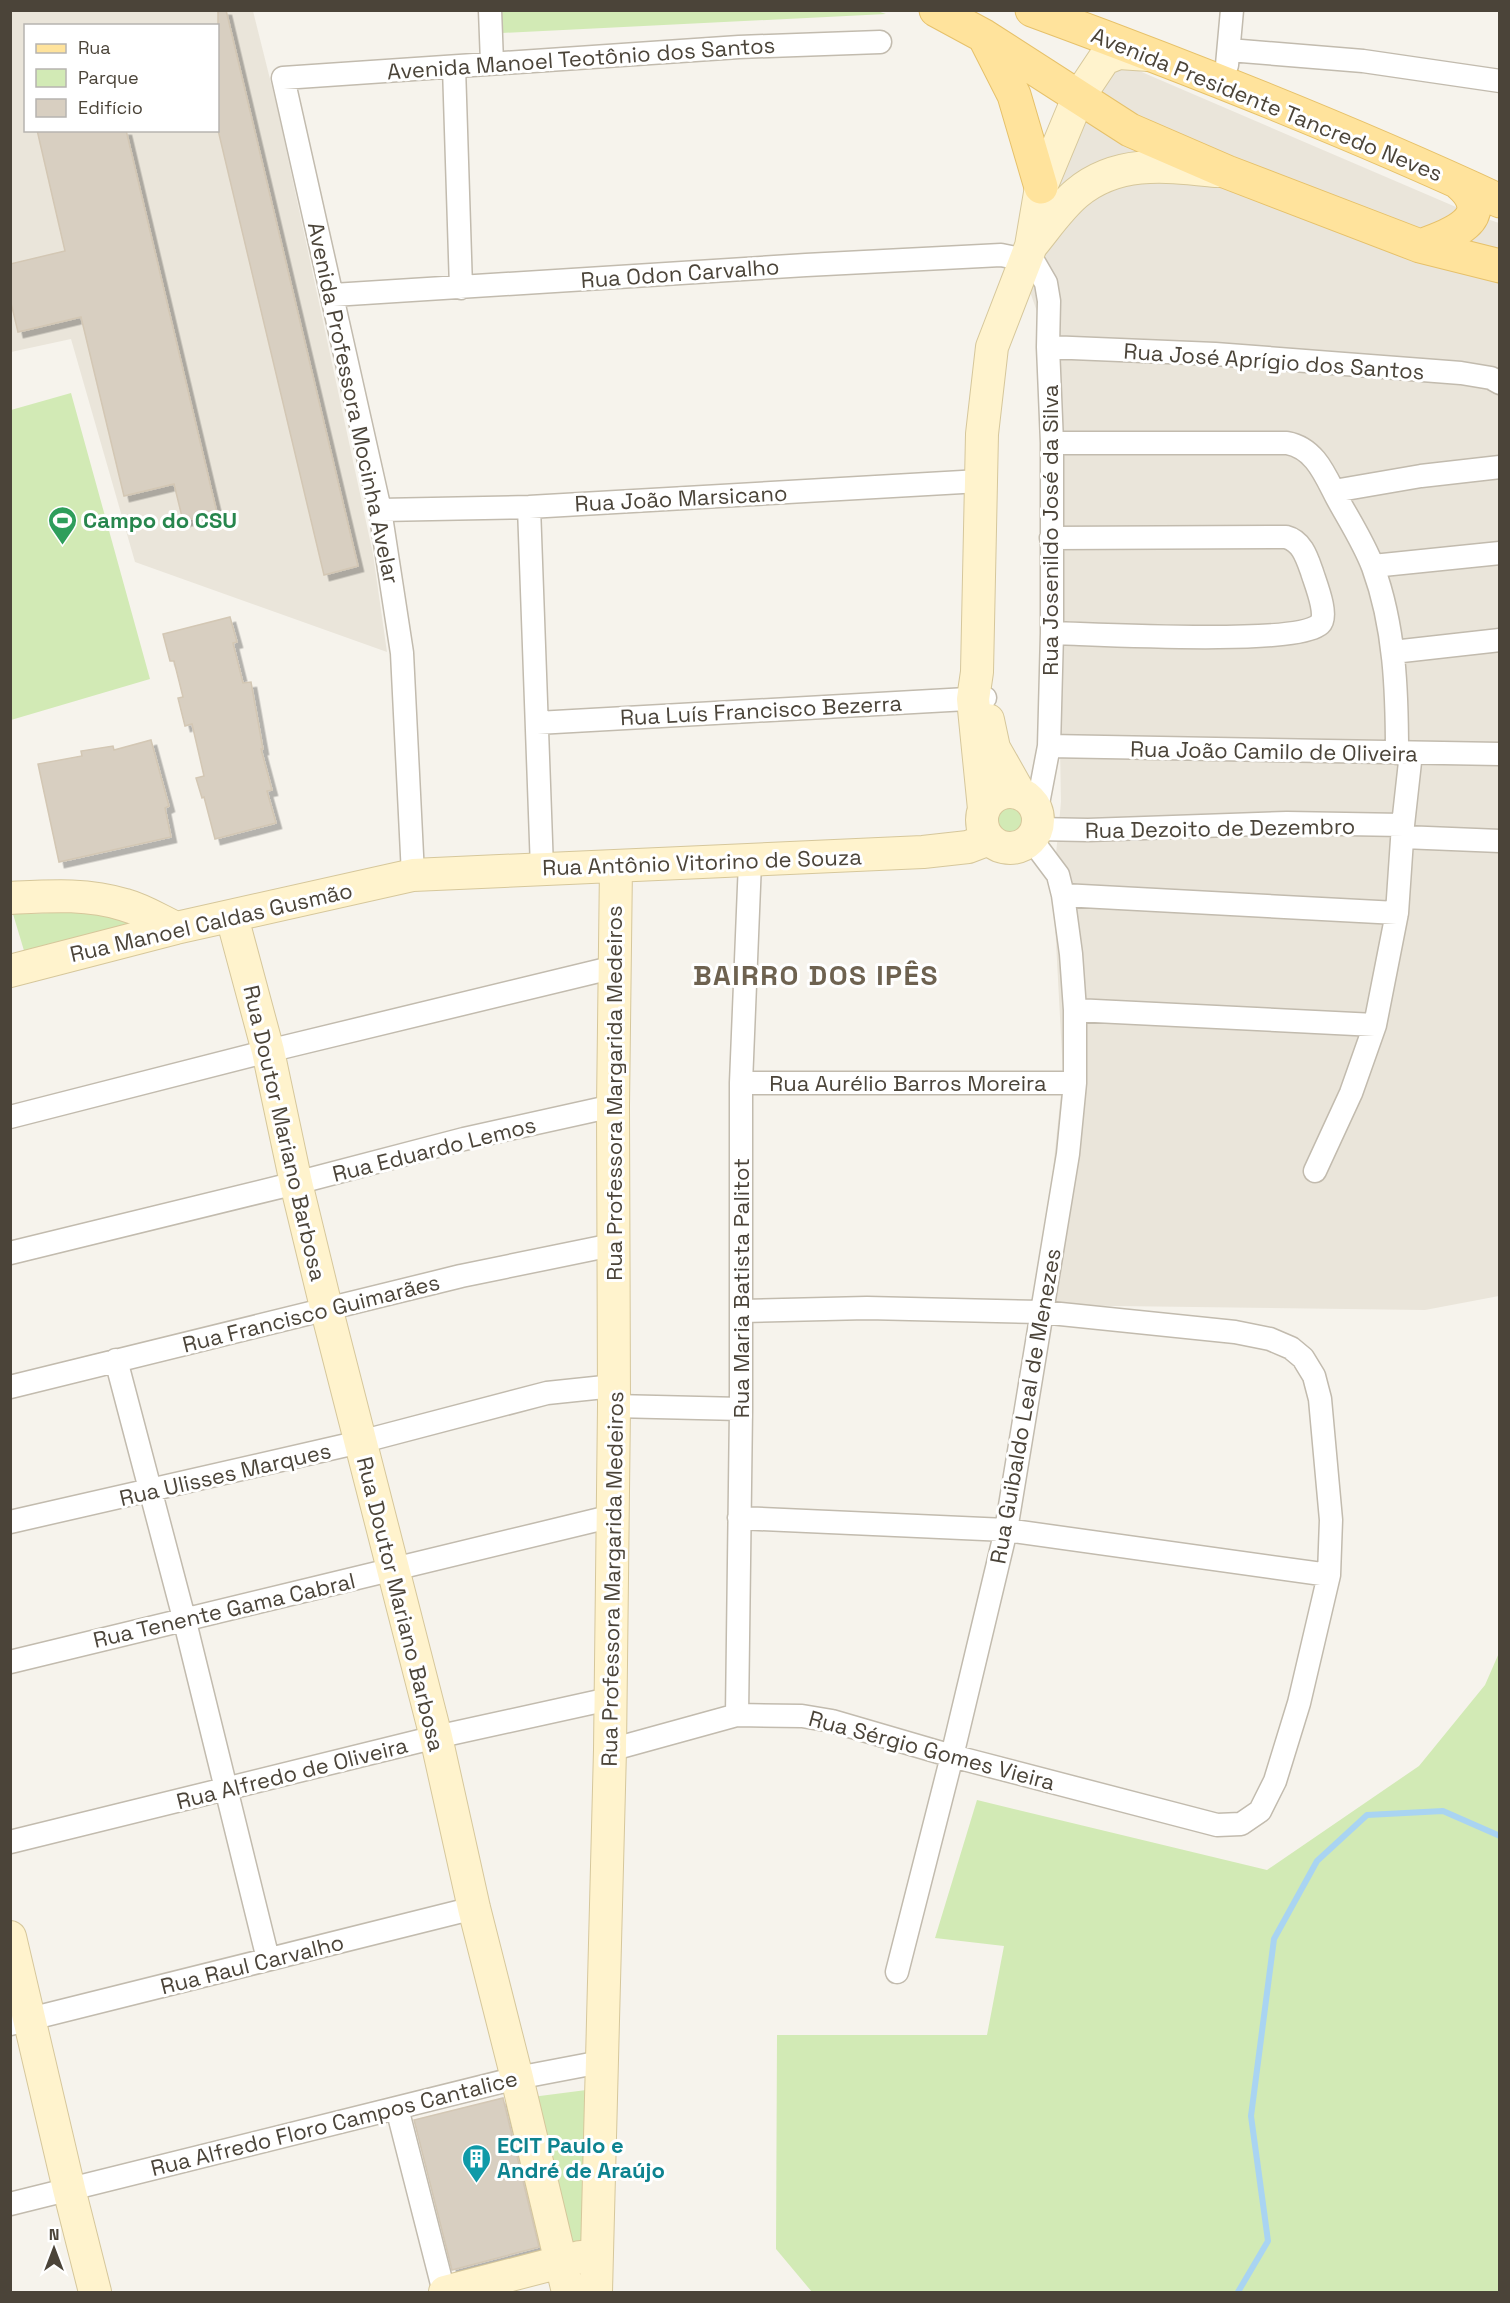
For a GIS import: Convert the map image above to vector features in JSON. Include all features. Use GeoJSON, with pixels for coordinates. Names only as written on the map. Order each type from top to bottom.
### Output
{"type":"FeatureCollection","features":[{"type":"Feature","properties":{"kind":"main road"},"geometry":{"type":"LineString","coordinates":[[936,10],[984,36],[1130,130],[1227,172],[1420,246],[1500,266]]}},
{"type":"Feature","properties":{"kind":"main road","name":"Avenida Presidente Tancredo Neves"},"geometry":{"type":"LineString","coordinates":[[1032,10],[1412,161],[1500,201]]}},
{"type":"Feature","properties":{"kind":"main road"},"geometry":{"type":"LineString","coordinates":[[984,36],[1014,95],[1041,187]]}},
{"type":"Feature","properties":{"kind":"main road"},"geometry":{"type":"LineString","coordinates":[[978,690],[994,748],[1031,818],[1021,846],[1010,848],[999,846],[989,839],[982,819],[984,809],[978,690],[981,481],[982,434],[992,347],[1029,253],[1041,187],[1078,98],[1104,59],[1119,53],[1149,55]]}},
{"type":"Feature","properties":{"kind":"main road"},"geometry":{"type":"LineString","coordinates":[[1029,253],[1077,193],[1110,173],[1132,167],[1156,166],[1227,172]]}},
{"type":"Feature","properties":{"kind":"main road"},"geometry":{"type":"LineString","coordinates":[[1420,246],[1449,236],[1471,219],[1473,203],[1470,192],[1459,183]]}},
{"type":"Feature","properties":{"kind":"main road"},"geometry":{"type":"LineString","coordinates":[[984,809],[990,800],[999,794],[1010,792],[1031,818]]}},
{"type":"Feature","properties":{"kind":"main road","name":"Rua Antônio Vitorino de Souza"},"geometry":{"type":"LineString","coordinates":[[413,875],[750,862],[941,851],[968,847],[989,839]]}},
{"type":"Feature","properties":{"kind":"main road","name":"Rua Professora Margarida Medeiros"},"geometry":{"type":"LineString","coordinates":[[596,2292],[610,1750],[616,866]]}},
{"type":"Feature","properties":{"kind":"main road","name":"Rua Manoel Caldas Gusmão"},"geometry":{"type":"LineString","coordinates":[[10,971],[176,928],[413,875]]}},
{"type":"Feature","properties":{"kind":"main road"},"geometry":{"type":"LineString","coordinates":[[10,898],[51,896],[106,899],[128,905],[176,928]]}},
{"type":"Feature","properties":{"kind":"main road","name":"Rua Doutor Mariano Barbosa"},"geometry":{"type":"LineString","coordinates":[[232,916],[268,1051],[296,1183],[327,1311],[436,1737],[474,1908],[568,2292]]}},
{"type":"Feature","properties":{"kind":"main road"},"geometry":{"type":"LineString","coordinates":[[10,1937],[21,2022],[69,2189],[95,2292]]}},
{"type":"Feature","properties":{"kind":"main road"},"geometry":{"type":"LineString","coordinates":[[444,2292],[559,2261],[597,2254]]}},
{"type":"Feature","properties":{"kind":"street"},"geometry":{"type":"LineString","coordinates":[[490,10],[492,63]]}},
{"type":"Feature","properties":{"kind":"street"},"geometry":{"type":"LineString","coordinates":[[1224,85],[1232,10]]}},
{"type":"Feature","properties":{"kind":"street","name":"Avenida Manoel Teotônio dos Santos"},"geometry":{"type":"LineString","coordinates":[[283,78],[739,46],[880,42]]}},
{"type":"Feature","properties":{"kind":"street"},"geometry":{"type":"LineString","coordinates":[[1229,50],[1363,61],[1500,81]]}},
{"type":"Feature","properties":{"kind":"street"},"geometry":{"type":"LineString","coordinates":[[454,67],[461,288]]}},
{"type":"Feature","properties":{"kind":"street","name":"Avenida Professora Mocinha Avelar"},"geometry":{"type":"LineString","coordinates":[[283,78],[380,510],[402,653],[413,875]]}},
{"type":"Feature","properties":{"kind":"street","name":"Rua Odon Carvalho"},"geometry":{"type":"LineString","coordinates":[[333,295],[1029,253]]}},
{"type":"Feature","properties":{"kind":"street","name":"Rua Josenildo José da Silva"},"geometry":{"type":"LineString","coordinates":[[1029,253],[1046,283],[1049,301],[1048,347],[1052,443],[1052,633],[1048,746],[1031,818]]}},
{"type":"Feature","properties":{"kind":"street","name":"Rua José Aprígio dos Santos"},"geometry":{"type":"LineString","coordinates":[[1048,347],[1238,356],[1461,374],[1491,378],[1500,382]]}},
{"type":"Feature","properties":{"kind":"street"},"geometry":{"type":"LineString","coordinates":[[1052,443],[1287,443],[1297,445],[1307,450],[1319,465],[1373,567],[1393,652],[1396,698],[1404,753],[1403,831],[1397,913],[1375,1025],[1351,1093],[1315,1171]]}},
{"type":"Feature","properties":{"kind":"street"},"geometry":{"type":"LineString","coordinates":[[1334,491],[1421,476],[1500,467]]}},
{"type":"Feature","properties":{"kind":"street","name":"Rua João Marsicano"},"geometry":{"type":"LineString","coordinates":[[380,510],[528,507],[981,481]]}},
{"type":"Feature","properties":{"kind":"street"},"geometry":{"type":"LineString","coordinates":[[528,507],[542,869]]}},
{"type":"Feature","properties":{"kind":"street"},"geometry":{"type":"LineString","coordinates":[[1051,538],[1280,536],[1291,538],[1300,546],[1308,562],[1322,608],[1322,620],[1319,625],[1308,630],[1261,637],[1052,633]]}},
{"type":"Feature","properties":{"kind":"street"},"geometry":{"type":"LineString","coordinates":[[1373,567],[1500,553]]}},
{"type":"Feature","properties":{"kind":"street"},"geometry":{"type":"LineString","coordinates":[[1393,652],[1500,640]]}},
{"type":"Feature","properties":{"kind":"street","name":"Rua Luís Francisco Bezerra"},"geometry":{"type":"LineString","coordinates":[[537,723],[978,690]]}},
{"type":"Feature","properties":{"kind":"street","name":"Rua João Camilo de Oliveira"},"geometry":{"type":"LineString","coordinates":[[1048,746],[1500,754]]}},
{"type":"Feature","properties":{"kind":"street","name":"Rua Dezoito de Dezembro"},"geometry":{"type":"LineString","coordinates":[[1031,818],[1088,830],[1287,823],[1500,841]]}},
{"type":"Feature","properties":{"kind":"street","name":"Rua Guibaldo Leal de Menezes"},"geometry":{"type":"LineString","coordinates":[[897,1972],[1006,1530],[1068,1154],[1075,1083],[1075,1010],[1071,954],[1058,875],[1031,818]]}},
{"type":"Feature","properties":{"kind":"street","name":"Rua Maria Batista Palitot"},"geometry":{"type":"LineString","coordinates":[[737,1715],[742,1311],[741,1083],[750,862]]}},
{"type":"Feature","properties":{"kind":"street"},"geometry":{"type":"LineString","coordinates":[[1063,895],[1397,913]]}},
{"type":"Feature","properties":{"kind":"street"},"geometry":{"type":"LineString","coordinates":[[10,1117],[268,1051],[615,967]]}},
{"type":"Feature","properties":{"kind":"street"},"geometry":{"type":"LineString","coordinates":[[1075,1010],[1375,1025]]}},
{"type":"Feature","properties":{"kind":"street","name":"Rua Aurélio Barros Moreira"},"geometry":{"type":"LineString","coordinates":[[741,1083],[1075,1083]]}},
{"type":"Feature","properties":{"kind":"street","name":"Rua Eduardo Lemos"},"geometry":{"type":"LineString","coordinates":[[10,1253],[464,1139],[613,1106]]}},
{"type":"Feature","properties":{"kind":"street","name":"Rua Francisco Guimarães"},"geometry":{"type":"LineString","coordinates":[[10,1387],[327,1311],[461,1276],[612,1245]]}},
{"type":"Feature","properties":{"kind":"street"},"geometry":{"type":"LineString","coordinates":[[739,1518],[1006,1530],[1329,1575],[1331,1520],[1320,1399],[1314,1376],[1303,1358],[1291,1348],[1270,1339],[1235,1332],[1041,1312],[867,1308],[742,1311]]}},
{"type":"Feature","properties":{"kind":"street"},"geometry":{"type":"LineString","coordinates":[[116,1360],[184,1618],[268,1959]]}},
{"type":"Feature","properties":{"kind":"street","name":"Rua Ulisses Marques"},"geometry":{"type":"LineString","coordinates":[[10,1522],[150,1492],[360,1442],[547,1393],[614,1396],[741,1409]]}},
{"type":"Feature","properties":{"kind":"street","name":"Rua Tenente Gama Cabral"},"geometry":{"type":"LineString","coordinates":[[10,1662],[184,1618],[392,1571],[613,1516]]}},
{"type":"Feature","properties":{"kind":"street","name":"Rua Sérgio Gomes Vieira"},"geometry":{"type":"LineString","coordinates":[[610,1750],[737,1715],[782,1714],[832,1721],[952,1756],[1217,1824],[1241,1824],[1260,1811],[1275,1781],[1299,1703],[1329,1575]]}},
{"type":"Feature","properties":{"kind":"street","name":"Rua Alfredo de Oliveira"},"geometry":{"type":"LineString","coordinates":[[10,1842],[225,1791],[436,1737],[609,1699]]}},
{"type":"Feature","properties":{"kind":"street","name":"Rua Raul Carvalho"},"geometry":{"type":"LineString","coordinates":[[21,2022],[474,1908]]}},
{"type":"Feature","properties":{"kind":"street","name":"Rua Alfredo Floro Campos Cantalice"},"geometry":{"type":"LineString","coordinates":[[10,2204],[517,2078],[601,2062]]}},
{"type":"Feature","properties":{"kind":"street"},"geometry":{"type":"LineString","coordinates":[[397,2108],[444,2292]]}},
{"type":"Feature","properties":{"kind":"shaded area"},"geometry":{"type":"Polygon","coordinates":[[[10,11],[253,11],[277,107],[373,554],[387,652],[135,562],[71,339],[11,352],[10,11]]]}},
{"type":"Feature","properties":{"kind":"shaded area"},"geometry":{"type":"Polygon","coordinates":[[[1109,58],[1470,213],[1499,223],[1499,1296],[1425,1310],[1039,1305],[1063,1074],[1053,885],[1061,802],[1053,357],[1016,252],[1109,58]]]}},
{"type":"Feature","properties":{"kind":"green space"},"geometry":{"type":"Polygon","coordinates":[[[874,10],[886,14],[502,33],[501,11],[874,10]]]}},
{"type":"Feature","properties":{"kind":"green space","name":"Campo do CSU"},"geometry":{"type":"Polygon","coordinates":[[[71,393],[150,679],[11,720],[11,410],[71,393]]]}},
{"type":"Feature","properties":{"kind":"green space"},"geometry":{"type":"Polygon","coordinates":[[[1010,803],[1021,808],[1026,819],[1021,830],[1010,835],[999,830],[994,819],[999,808],[1010,803]]]}},
{"type":"Feature","properties":{"kind":"green space"},"geometry":{"type":"Polygon","coordinates":[[[91,912],[148,925],[25,954],[13,914],[91,912]]]}},
{"type":"Feature","properties":{"kind":"green space"},"geometry":{"type":"Polygon","coordinates":[[[1499,1653],[1499,2292],[812,2292],[776,2249],[777,2035],[987,2035],[1004,1946],[935,1938],[977,1800],[1267,1870],[1419,1766],[1485,1685],[1499,1653]]]}},
{"type":"Feature","properties":{"kind":"green space"},"geometry":{"type":"Polygon","coordinates":[[[594,2089],[593,2243],[579,2247],[569,2240],[532,2097],[594,2089]]]}},
{"type":"Feature","properties":{"kind":"building"},"geometry":{"type":"Polygon","coordinates":[[[218,10],[226,10],[358,566],[324,575],[218,132],[218,10]]]}},
{"type":"Feature","properties":{"kind":"building"},"geometry":{"type":"Polygon","coordinates":[[[37,132],[126,132],[217,513],[183,521],[174,484],[124,496],[81,317],[18,332],[10,299],[10,264],[65,251],[37,132]]]}},
{"type":"Feature","properties":{"kind":"building"},"geometry":{"type":"Polygon","coordinates":[[[230,617],[237,642],[233,643],[243,683],[251,682],[263,749],[261,749],[272,790],[267,791],[276,823],[215,839],[204,797],[202,798],[196,778],[204,776],[192,724],[185,726],[178,698],[183,697],[174,661],[170,661],[163,634],[230,617]]]}},
{"type":"Feature","properties":{"kind":"building"},"geometry":{"type":"Polygon","coordinates":[[[151,740],[169,806],[165,808],[171,837],[59,862],[38,764],[82,756],[81,751],[113,746],[114,750],[151,740]]]}},
{"type":"Feature","properties":{"kind":"building","name":"ECIT Paulo e André de Araújo"},"geometry":{"type":"Polygon","coordinates":[[[503,2098],[539,2247],[452,2270],[414,2120],[503,2098]]]}},
{"type":"Feature","properties":{"kind":"waterway"},"geometry":{"type":"LineString","coordinates":[[1238,2292],[1268,2241],[1251,2116],[1274,1939],[1317,1861],[1367,1815],[1443,1811],[1500,1836]]}},
{"type":"Feature","properties":{"kind":"place","name":"Campo do CSU"},"geometry":{"type":"Point","coordinates":[62,546]}},
{"type":"Feature","properties":{"kind":"place","name":"ECIT Paulo e André de Araújo"},"geometry":{"type":"Point","coordinates":[476,2184]}},
{"type":"Feature","properties":{"kind":"district","name":"BAIRRO DOS IPÊS"},"geometry":{"type":"Point","coordinates":[816,975]}}]}
